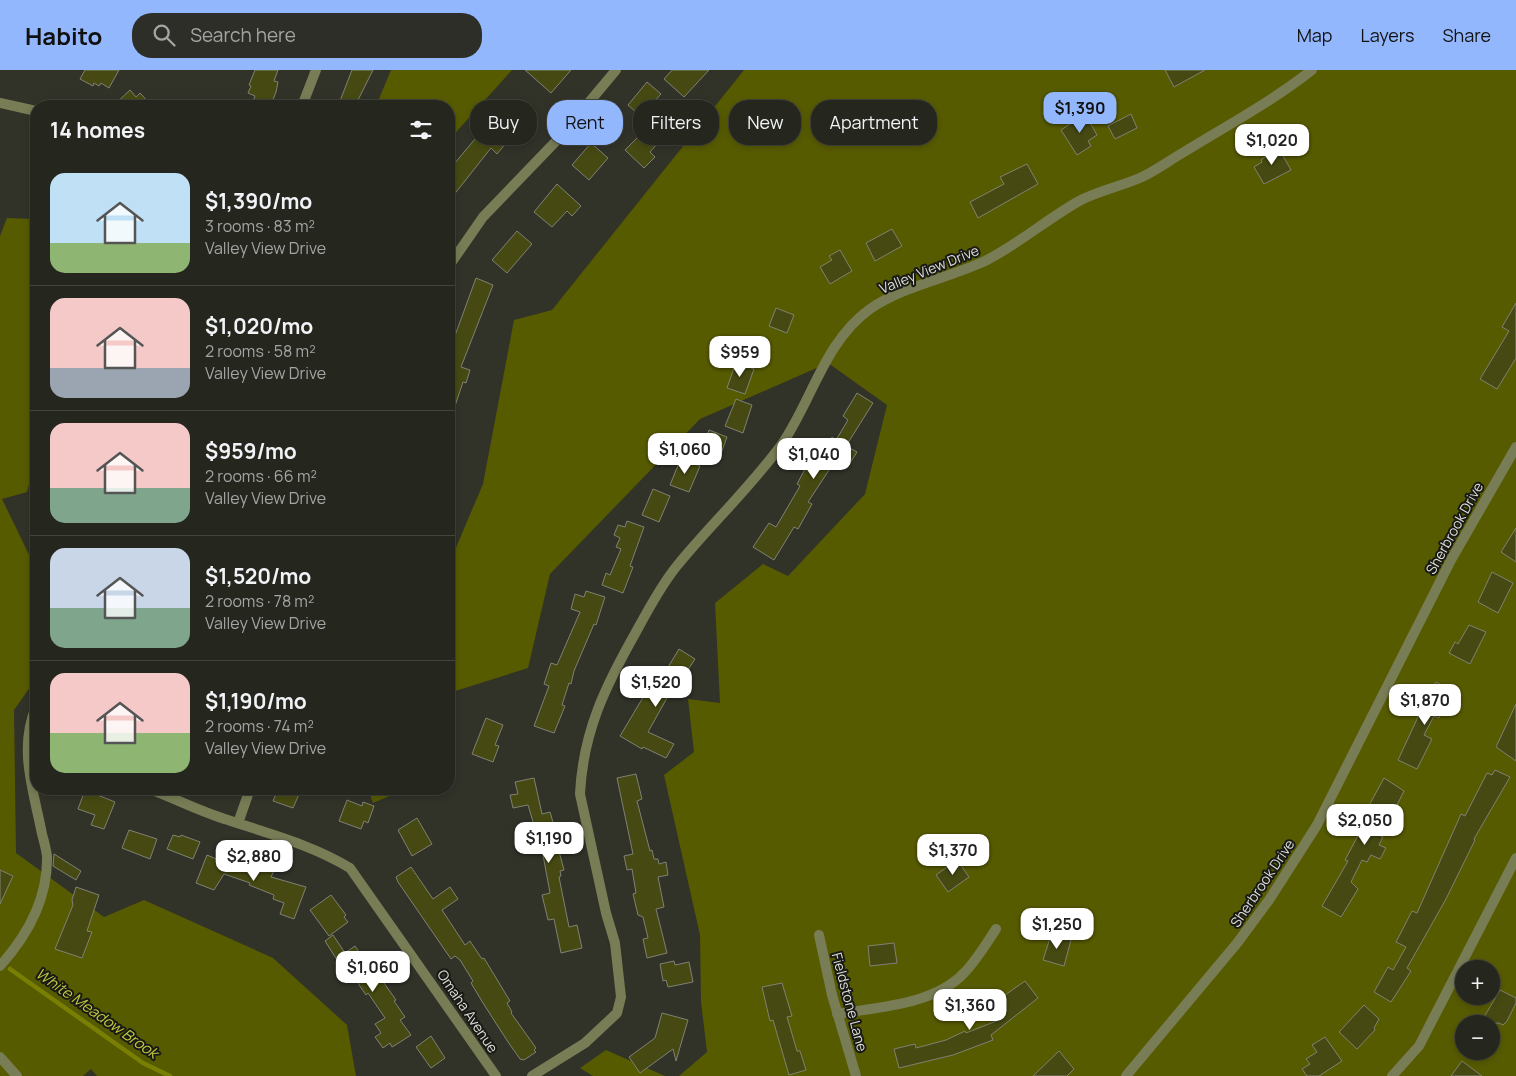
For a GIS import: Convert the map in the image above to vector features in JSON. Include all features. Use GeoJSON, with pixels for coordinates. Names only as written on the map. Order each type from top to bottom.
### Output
{"type":"FeatureCollection","features":[{"type":"Feature","properties":{"kind":"street"},"geometry":{"type":"LineString","coordinates":[[304,100],[316,70]]}},
{"type":"Feature","properties":{"kind":"street"},"geometry":{"type":"LineString","coordinates":[[455,257],[483,217],[560,137],[616,70]]}},
{"type":"Feature","properties":{"kind":"street","name":"Valley View Drive"},"geometry":{"type":"LineString","coordinates":[[532,1076],[585,1043],[618,1013],[621,997],[615,943],[606,913],[580,794],[581,775],[590,727],[599,703],[610,678],[655,598],[684,558],[742,494],[782,442],[838,341],[856,321],[872,308],[894,296],[984,262],[1010,248],[1080,201],[1142,177],[1262,106],[1312,70]]}},
{"type":"Feature","properties":{"kind":"street"},"geometry":{"type":"LineString","coordinates":[[0,103],[30,110]]}},
{"type":"Feature","properties":{"kind":"street","name":"Sherbrook Drive"},"geometry":{"type":"LineString","coordinates":[[1126,1076],[1238,942],[1269,900],[1317,825],[1451,560],[1516,447]]}},
{"type":"Feature","properties":{"kind":"street"},"geometry":{"type":"LineString","coordinates":[[30,752],[28,762],[30,772]]}},
{"type":"Feature","properties":{"kind":"street"},"geometry":{"type":"LineString","coordinates":[[0,966],[20,943],[32,921],[42,888],[47,856],[35,795]]}},
{"type":"Feature","properties":{"kind":"street","name":"Omaha Avenue"},"geometry":{"type":"LineString","coordinates":[[166,795],[329,855],[350,868],[496,1076]]}},
{"type":"Feature","properties":{"kind":"street"},"geometry":{"type":"LineString","coordinates":[[238,823],[248,795]]}},
{"type":"Feature","properties":{"kind":"street"},"geometry":{"type":"LineString","coordinates":[[1392,1076],[1419,1046],[1516,858]]}},
{"type":"Feature","properties":{"kind":"street"},"geometry":{"type":"LineString","coordinates":[[837,1014],[901,1003],[934,994],[964,974],[996,930]]}},
{"type":"Feature","properties":{"kind":"street","name":"Fieldstone Lane"},"geometry":{"type":"LineString","coordinates":[[819,935],[837,1014],[856,1076]]}},
{"type":"Feature","properties":{"kind":"street"},"geometry":{"type":"LineString","coordinates":[[0,1057],[17,1076]]}},
{"type":"Feature","properties":{"kind":"shaded area"},"geometry":{"type":"Polygon","coordinates":[[[391,70],[512,70],[485,100],[470,100],[470,117],[455,133],[455,100],[378,100],[391,70]]]}},
{"type":"Feature","properties":{"kind":"shaded area"},"geometry":{"type":"Polygon","coordinates":[[[744,70],[1516,70],[1516,1076],[679,1076],[707,1052],[701,1002],[700,935],[664,775],[694,752],[688,699],[720,703],[715,603],[763,564],[788,576],[865,494],[887,405],[828,363],[700,419],[550,574],[528,668],[455,691],[455,550],[483,484],[514,320],[552,310],[684,145],[719,145],[719,101],[744,70]]]}},
{"type":"Feature","properties":{"kind":"shaded area"},"geometry":{"type":"Polygon","coordinates":[[[7,218],[30,219],[30,480],[27,492],[2,499],[30,557],[30,687],[14,710],[16,853],[104,917],[144,900],[273,958],[347,1025],[356,1076],[97,1076],[91,1069],[83,1076],[0,1076],[0,236],[7,218]]]}},
{"type":"Feature","properties":{"kind":"shaded area"},"geometry":{"type":"Polygon","coordinates":[[[370,795],[392,795],[373,803],[370,795]]]}},
{"type":"Feature","properties":{"kind":"shaded area"},"geometry":{"type":"Polygon","coordinates":[[[606,1050],[665,1076],[593,1076],[580,1068],[606,1050]]]}},
{"type":"Feature","properties":{"kind":"building"},"geometry":{"type":"Polygon","coordinates":[[[85,70],[119,70],[109,88],[101,83],[99,86],[94,83],[93,86],[80,79],[85,70]]]}},
{"type":"Feature","properties":{"kind":"building"},"geometry":{"type":"Polygon","coordinates":[[[255,70],[278,70],[274,81],[278,82],[273,100],[253,100],[255,96],[248,93],[251,86],[249,85],[255,70]]]}},
{"type":"Feature","properties":{"kind":"building"},"geometry":{"type":"Polygon","coordinates":[[[352,70],[373,70],[358,100],[340,100],[352,70]]]}},
{"type":"Feature","properties":{"kind":"building"},"geometry":{"type":"Polygon","coordinates":[[[525,70],[571,70],[551,93],[525,70]]]}},
{"type":"Feature","properties":{"kind":"building"},"geometry":{"type":"Polygon","coordinates":[[[672,70],[709,70],[684,97],[664,79],[672,70]]]}},
{"type":"Feature","properties":{"kind":"building"},"geometry":{"type":"Polygon","coordinates":[[[1165,70],[1205,70],[1174,87],[1165,70]]]}},
{"type":"Feature","properties":{"kind":"building"},"geometry":{"type":"Polygon","coordinates":[[[647,82],[661,94],[656,100],[633,100],[633,109],[628,105],[647,82]]]}},
{"type":"Feature","properties":{"kind":"building"},"geometry":{"type":"Polygon","coordinates":[[[130,90],[136,97],[140,93],[146,100],[119,100],[130,90]]]}},
{"type":"Feature","properties":{"kind":"building"},"geometry":{"type":"Polygon","coordinates":[[[1085,114],[1097,135],[1088,141],[1091,146],[1077,155],[1061,130],[1085,114]]]}},
{"type":"Feature","properties":{"kind":"building"},"geometry":{"type":"Polygon","coordinates":[[[1131,114],[1137,128],[1115,139],[1108,126],[1131,114]]]}},
{"type":"Feature","properties":{"kind":"building"},"geometry":{"type":"Polygon","coordinates":[[[633,142],[633,145],[656,145],[650,152],[655,157],[644,168],[625,150],[633,142]]]}},
{"type":"Feature","properties":{"kind":"building"},"geometry":{"type":"Polygon","coordinates":[[[470,145],[504,145],[497,154],[491,148],[455,193],[455,163],[470,145]]]}},
{"type":"Feature","properties":{"kind":"building"},"geometry":{"type":"Polygon","coordinates":[[[589,145],[593,145],[608,158],[589,180],[572,165],[589,145]]]}},
{"type":"Feature","properties":{"kind":"building"},"geometry":{"type":"Polygon","coordinates":[[[1278,147],[1291,170],[1264,184],[1254,167],[1262,162],[1261,160],[1267,156],[1266,154],[1278,147]]]}},
{"type":"Feature","properties":{"kind":"building"},"geometry":{"type":"Polygon","coordinates":[[[1027,164],[1038,184],[978,218],[970,202],[1004,184],[1000,177],[1027,164]]]}},
{"type":"Feature","properties":{"kind":"building"},"geometry":{"type":"Polygon","coordinates":[[[557,184],[581,206],[572,216],[567,211],[552,227],[534,212],[557,184]]]}},
{"type":"Feature","properties":{"kind":"building"},"geometry":{"type":"Polygon","coordinates":[[[892,229],[902,246],[875,261],[866,243],[892,229]]]}},
{"type":"Feature","properties":{"kind":"building"},"geometry":{"type":"Polygon","coordinates":[[[517,231],[532,244],[507,273],[492,260],[517,231]]]}},
{"type":"Feature","properties":{"kind":"building"},"geometry":{"type":"Polygon","coordinates":[[[840,250],[852,271],[830,284],[820,267],[832,260],[829,256],[840,250]]]}},
{"type":"Feature","properties":{"kind":"building"},"geometry":{"type":"Polygon","coordinates":[[[476,278],[493,285],[461,367],[470,370],[466,383],[463,382],[455,406],[455,336],[476,278]]]}},
{"type":"Feature","properties":{"kind":"building"},"geometry":{"type":"Polygon","coordinates":[[[1516,303],[1516,358],[1497,389],[1480,379],[1509,331],[1502,327],[1516,303]]]}},
{"type":"Feature","properties":{"kind":"building"},"geometry":{"type":"Polygon","coordinates":[[[776,308],[794,315],[787,333],[769,326],[776,308]]]}},
{"type":"Feature","properties":{"kind":"building"},"geometry":{"type":"Polygon","coordinates":[[[736,362],[754,369],[745,394],[727,388],[736,362]]]}},
{"type":"Feature","properties":{"kind":"building"},"geometry":{"type":"Polygon","coordinates":[[[857,393],[873,403],[846,446],[857,452],[847,468],[835,461],[808,502],[812,504],[798,529],[794,527],[774,560],[753,547],[769,523],[776,527],[800,486],[797,484],[811,458],[818,461],[832,437],[836,440],[848,420],[843,416],[857,393]]]}},
{"type":"Feature","properties":{"kind":"building"},"geometry":{"type":"Polygon","coordinates":[[[736,399],[752,405],[743,433],[725,426],[736,399]]]}},
{"type":"Feature","properties":{"kind":"building"},"geometry":{"type":"Polygon","coordinates":[[[709,430],[727,437],[718,462],[700,455],[709,430]]]}},
{"type":"Feature","properties":{"kind":"building"},"geometry":{"type":"Polygon","coordinates":[[[681,458],[700,466],[689,492],[670,485],[681,458]]]}},
{"type":"Feature","properties":{"kind":"building"},"geometry":{"type":"Polygon","coordinates":[[[653,489],[670,496],[659,522],[642,515],[653,489]]]}},
{"type":"Feature","properties":{"kind":"building"},"geometry":{"type":"Polygon","coordinates":[[[627,521],[644,527],[630,566],[633,567],[623,593],[602,585],[606,573],[610,575],[621,549],[616,547],[620,538],[614,535],[618,525],[625,527],[627,521]]]}},
{"type":"Feature","properties":{"kind":"building"},"geometry":{"type":"Polygon","coordinates":[[[1516,528],[1516,562],[1501,552],[1516,528]]]}},
{"type":"Feature","properties":{"kind":"building"},"geometry":{"type":"Polygon","coordinates":[[[1492,572],[1513,583],[1498,613],[1478,602],[1492,572]]]}},
{"type":"Feature","properties":{"kind":"building"},"geometry":{"type":"Polygon","coordinates":[[[586,591],[605,597],[596,625],[594,624],[574,671],[571,684],[569,683],[562,705],[565,706],[554,733],[534,726],[549,686],[544,684],[551,663],[557,665],[580,612],[571,609],[575,594],[584,597],[586,591]]]}},
{"type":"Feature","properties":{"kind":"building"},"geometry":{"type":"Polygon","coordinates":[[[1469,625],[1486,632],[1470,664],[1449,653],[1455,642],[1458,644],[1469,625]]]}},
{"type":"Feature","properties":{"kind":"building"},"geometry":{"type":"Polygon","coordinates":[[[679,649],[695,659],[680,682],[677,680],[648,732],[674,744],[666,758],[643,747],[642,749],[620,736],[654,679],[659,682],[679,649]]]}},
{"type":"Feature","properties":{"kind":"building"},"geometry":{"type":"Polygon","coordinates":[[[1436,682],[1453,691],[1439,718],[1434,716],[1424,735],[1432,739],[1417,769],[1398,760],[1418,717],[1416,715],[1436,682]]]}},
{"type":"Feature","properties":{"kind":"building"},"geometry":{"type":"Polygon","coordinates":[[[1516,704],[1516,761],[1496,747],[1516,704]]]}},
{"type":"Feature","properties":{"kind":"building"},"geometry":{"type":"Polygon","coordinates":[[[486,718],[503,725],[495,745],[499,746],[493,762],[472,754],[486,718]]]}},
{"type":"Feature","properties":{"kind":"building"},"geometry":{"type":"Polygon","coordinates":[[[1495,770],[1510,777],[1474,839],[1446,899],[1407,968],[1411,971],[1391,1002],[1374,992],[1388,967],[1393,970],[1406,947],[1396,942],[1412,911],[1417,913],[1461,814],[1465,816],[1487,773],[1492,775],[1495,770]]]}},
{"type":"Feature","properties":{"kind":"building"},"geometry":{"type":"Polygon","coordinates":[[[636,774],[642,799],[637,801],[650,851],[652,850],[654,859],[658,859],[659,864],[666,862],[668,875],[658,877],[664,907],[656,909],[667,953],[647,958],[643,939],[648,938],[643,917],[638,915],[633,894],[636,893],[632,869],[627,870],[624,856],[633,854],[617,778],[636,774]]]}},
{"type":"Feature","properties":{"kind":"building"},"geometry":{"type":"Polygon","coordinates":[[[534,778],[542,814],[550,812],[555,829],[553,829],[564,870],[560,871],[561,876],[559,877],[569,927],[577,925],[582,948],[561,953],[554,919],[548,920],[542,895],[550,893],[543,855],[528,805],[513,808],[510,795],[518,794],[515,782],[534,778]]]}},
{"type":"Feature","properties":{"kind":"building"},"geometry":{"type":"Polygon","coordinates":[[[1384,778],[1404,791],[1381,837],[1383,837],[1379,845],[1386,848],[1380,859],[1371,855],[1367,862],[1362,860],[1351,882],[1358,889],[1341,917],[1322,906],[1348,861],[1345,860],[1370,813],[1366,811],[1384,778]]]}},
{"type":"Feature","properties":{"kind":"building"},"geometry":{"type":"Polygon","coordinates":[[[83,795],[98,795],[115,802],[104,829],[91,825],[95,815],[78,809],[83,795]]]}},
{"type":"Feature","properties":{"kind":"building"},"geometry":{"type":"Polygon","coordinates":[[[276,795],[299,795],[293,808],[273,801],[276,795]]]}},
{"type":"Feature","properties":{"kind":"building"},"geometry":{"type":"Polygon","coordinates":[[[347,800],[362,806],[363,802],[374,806],[368,823],[364,821],[361,829],[339,821],[347,800]]]}},
{"type":"Feature","properties":{"kind":"building"},"geometry":{"type":"Polygon","coordinates":[[[417,818],[432,844],[412,856],[398,830],[417,818]]]}},
{"type":"Feature","properties":{"kind":"building"},"geometry":{"type":"Polygon","coordinates":[[[129,830],[157,839],[150,859],[122,848],[129,830]]]}},
{"type":"Feature","properties":{"kind":"building"},"geometry":{"type":"Polygon","coordinates":[[[173,835],[180,837],[181,835],[200,842],[193,859],[167,849],[173,835]]]}},
{"type":"Feature","properties":{"kind":"building"},"geometry":{"type":"Polygon","coordinates":[[[54,854],[81,871],[76,880],[53,866],[54,854]]]}},
{"type":"Feature","properties":{"kind":"building"},"geometry":{"type":"Polygon","coordinates":[[[207,855],[242,870],[246,860],[274,871],[271,877],[306,887],[294,919],[280,914],[284,903],[273,899],[274,895],[249,885],[250,883],[224,874],[214,890],[196,883],[207,855]]]}},
{"type":"Feature","properties":{"kind":"building"},"geometry":{"type":"Polygon","coordinates":[[[957,860],[969,877],[948,892],[936,875],[957,860]]]}},
{"type":"Feature","properties":{"kind":"building"},"geometry":{"type":"Polygon","coordinates":[[[411,867],[433,899],[450,887],[458,899],[442,910],[465,945],[470,941],[482,959],[484,958],[510,1001],[507,1003],[511,1013],[536,1048],[534,1050],[536,1052],[524,1060],[520,1059],[483,1003],[471,983],[473,981],[460,960],[455,956],[451,959],[398,882],[396,877],[411,867]]]}},
{"type":"Feature","properties":{"kind":"building"},"geometry":{"type":"Polygon","coordinates":[[[0,870],[13,876],[0,904],[0,870]]]}},
{"type":"Feature","properties":{"kind":"building"},"geometry":{"type":"Polygon","coordinates":[[[76,887],[99,895],[87,931],[92,932],[82,958],[55,949],[73,905],[72,900],[76,887]]]}},
{"type":"Feature","properties":{"kind":"building"},"geometry":{"type":"Polygon","coordinates":[[[331,895],[346,915],[344,917],[348,922],[329,936],[310,910],[331,895]]]}},
{"type":"Feature","properties":{"kind":"building"},"geometry":{"type":"Polygon","coordinates":[[[333,935],[345,953],[355,946],[363,958],[365,956],[396,1000],[394,1001],[405,1017],[400,1020],[411,1035],[392,1047],[390,1043],[383,1048],[375,1037],[381,1033],[375,1024],[385,1018],[368,993],[366,995],[355,979],[353,980],[346,970],[344,971],[325,941],[333,935]]]}},
{"type":"Feature","properties":{"kind":"building"},"geometry":{"type":"Polygon","coordinates":[[[1051,935],[1071,940],[1064,966],[1043,960],[1051,935]]]}},
{"type":"Feature","properties":{"kind":"building"},"geometry":{"type":"Polygon","coordinates":[[[894,943],[897,963],[870,966],[868,946],[894,943]]]}},
{"type":"Feature","properties":{"kind":"building"},"geometry":{"type":"Polygon","coordinates":[[[674,961],[675,965],[689,962],[693,982],[668,987],[666,980],[663,981],[660,964],[674,961]]]}},
{"type":"Feature","properties":{"kind":"building"},"geometry":{"type":"Polygon","coordinates":[[[1025,981],[1038,998],[991,1035],[993,1040],[953,1055],[899,1068],[894,1049],[915,1044],[916,1048],[946,1040],[965,1031],[966,1033],[999,1020],[990,1009],[1000,1002],[998,1000],[1025,981]]]}},
{"type":"Feature","properties":{"kind":"building"},"geometry":{"type":"Polygon","coordinates":[[[782,983],[792,1016],[787,1017],[797,1051],[800,1051],[806,1070],[789,1075],[773,1020],[770,1021],[762,987],[782,983]]]}},
{"type":"Feature","properties":{"kind":"building"},"geometry":{"type":"Polygon","coordinates":[[[1500,990],[1516,998],[1516,1003],[1503,1025],[1500,1024],[1500,1015],[1485,1015],[1491,1005],[1500,1005],[1500,990]]]}},
{"type":"Feature","properties":{"kind":"building"},"geometry":{"type":"Polygon","coordinates":[[[1364,1005],[1379,1019],[1374,1028],[1375,1030],[1357,1049],[1339,1032],[1364,1005]]]}},
{"type":"Feature","properties":{"kind":"building"},"geometry":{"type":"Polygon","coordinates":[[[662,1013],[688,1020],[676,1061],[673,1049],[640,1073],[629,1057],[655,1038],[662,1013]]]}},
{"type":"Feature","properties":{"kind":"building"},"geometry":{"type":"Polygon","coordinates":[[[431,1036],[445,1058],[431,1068],[416,1047],[431,1036]]]}},
{"type":"Feature","properties":{"kind":"building"},"geometry":{"type":"Polygon","coordinates":[[[1325,1037],[1342,1061],[1319,1076],[1307,1076],[1302,1069],[1310,1064],[1306,1059],[1317,1052],[1312,1045],[1325,1037]]]}},
{"type":"Feature","properties":{"kind":"building"},"geometry":{"type":"Polygon","coordinates":[[[1059,1051],[1074,1069],[1067,1076],[1033,1076],[1059,1051]]]}},
{"type":"Feature","properties":{"kind":"building"},"geometry":{"type":"Polygon","coordinates":[[[1462,1061],[1482,1076],[1451,1076],[1462,1061]]]}},
{"type":"Feature","properties":{"kind":"waterway","name":"White Meadow Brook"},"geometry":{"type":"LineString","coordinates":[[10,969],[143,1063],[170,1076]]}}]}
